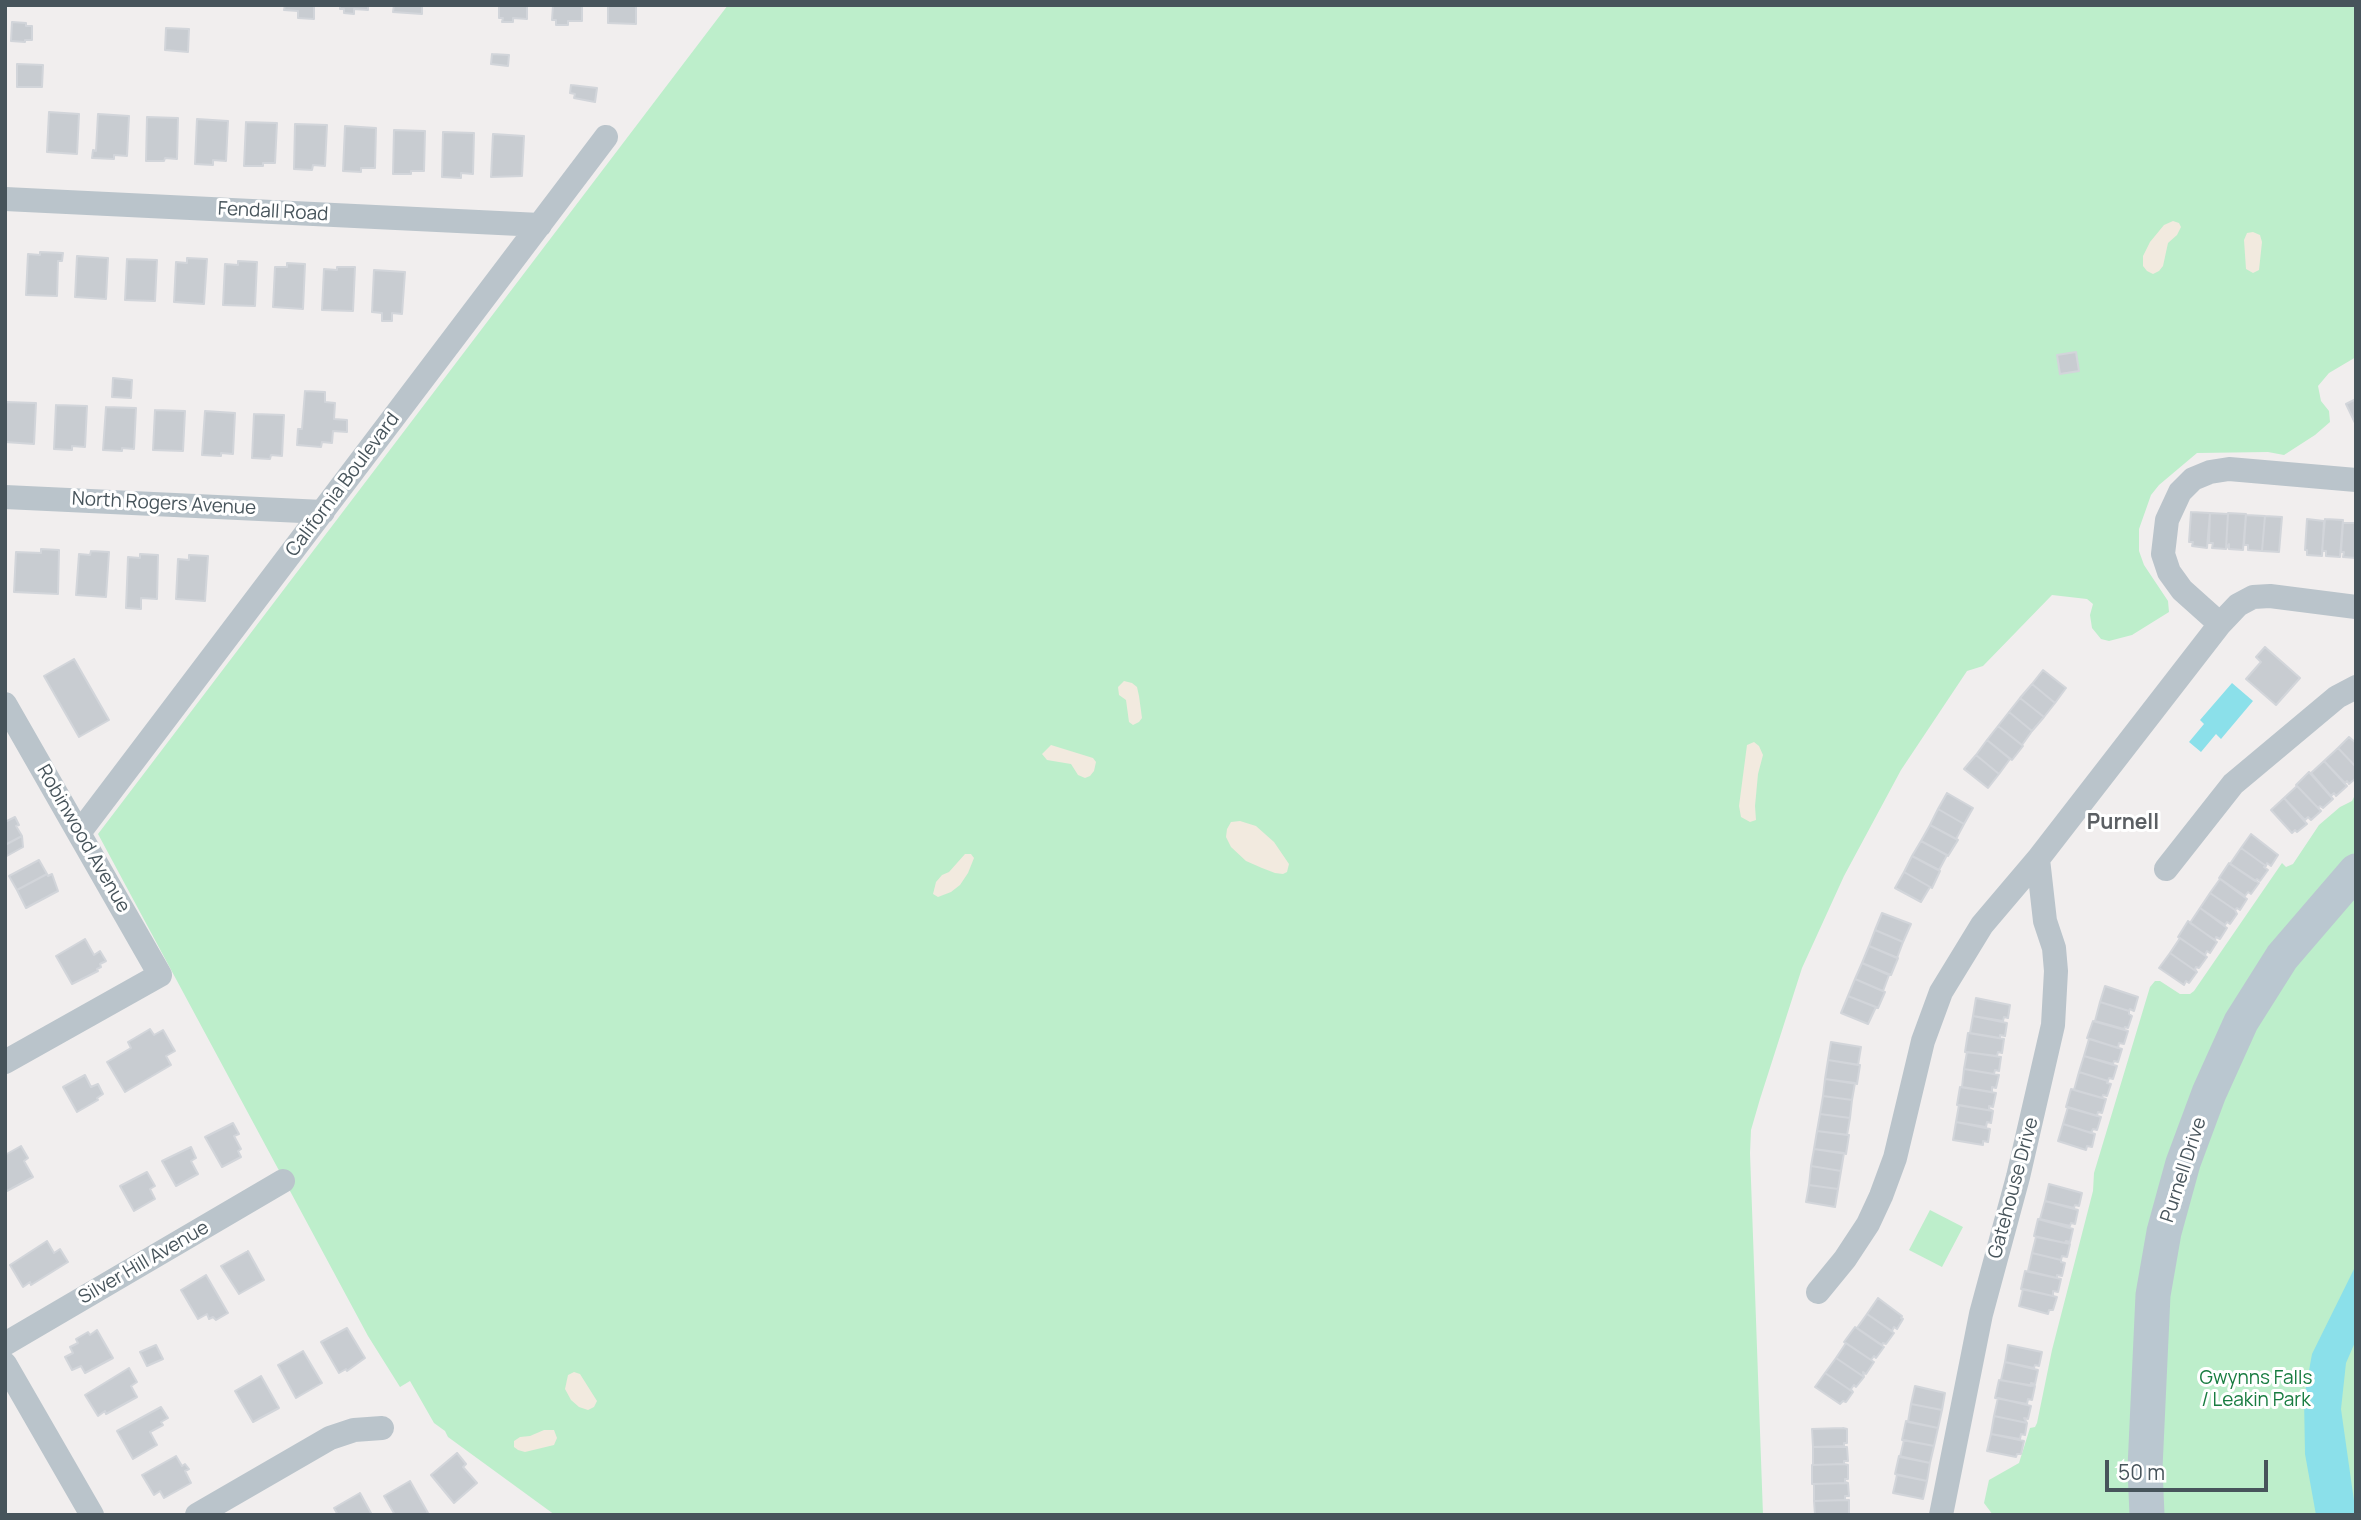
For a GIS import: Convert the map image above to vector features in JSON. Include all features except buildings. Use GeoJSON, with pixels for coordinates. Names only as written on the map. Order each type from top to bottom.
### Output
{"type":"FeatureCollection","features":[{"type":"Feature","properties":{"kind":"street","name":"California Boulevard"},"geometry":{"type":"LineString","coordinates":[[79,833],[606,138]]}},
{"type":"Feature","properties":{"kind":"street","name":"Fendall Road"},"geometry":{"type":"LineString","coordinates":[[5,199],[540,225]]}},
{"type":"Feature","properties":{"kind":"street"},"geometry":{"type":"LineString","coordinates":[[2220,624],[2182,590],[2169,572],[2163,554],[2166,520],[2180,492],[2193,479],[2210,472],[2229,469],[2356,480]]}},
{"type":"Feature","properties":{"kind":"street","name":"North Rogers Avenue"},"geometry":{"type":"LineString","coordinates":[[5,497],[323,512]]}},
{"type":"Feature","properties":{"kind":"street"},"geometry":{"type":"LineString","coordinates":[[1818,1292],[1845,1259],[1868,1224],[1881,1196],[1895,1158],[1923,1041],[1941,992],[1982,925],[2038,859],[2220,624],[2238,605],[2253,597],[2270,596],[2356,607]]}},
{"type":"Feature","properties":{"kind":"street"},"geometry":{"type":"LineString","coordinates":[[2166,869],[2233,784],[2337,697],[2356,687]]}},
{"type":"Feature","properties":{"kind":"street","name":"Robinwood Avenue"},"geometry":{"type":"LineString","coordinates":[[5,704],[160,975],[5,1062]]}},
{"type":"Feature","properties":{"kind":"street","name":"Gatehouse Drive"},"geometry":{"type":"LineString","coordinates":[[1941,1515],[1981,1314],[2018,1177],[2053,1025],[2056,971],[2054,948],[2046,921],[2038,859]]}},
{"type":"Feature","properties":{"kind":"street","name":"Purnell Drive"},"geometry":{"type":"LineString","coordinates":[[2147,1515],[2145,1455],[2153,1295],[2164,1232],[2183,1163],[2209,1093],[2241,1022],[2282,957],[2356,871]]}},
{"type":"Feature","properties":{"kind":"street","name":"Silver Hill Avenue"},"geometry":{"type":"LineString","coordinates":[[5,1344],[283,1181]]}},
{"type":"Feature","properties":{"kind":"street"},"geometry":{"type":"LineString","coordinates":[[5,1364],[92,1515]]}},
{"type":"Feature","properties":{"kind":"street"},"geometry":{"type":"LineString","coordinates":[[197,1515],[330,1438],[354,1430],[382,1428]]}},
{"type":"Feature","properties":{"kind":"green space"},"geometry":{"type":"Polygon","coordinates":[[[728,5],[2356,5],[2356,357],[2329,373],[2318,386],[2321,401],[2329,411],[2330,422],[2284,455],[2268,452],[2197,453],[2159,485],[2151,495],[2139,529],[2139,551],[2144,565],[2168,601],[2169,612],[2132,635],[2109,641],[2101,639],[2092,628],[2090,615],[2093,604],[2087,599],[2052,595],[1983,666],[1967,671],[1901,770],[1844,876],[1802,968],[1751,1130],[1763,1515],[555,1515],[448,1437],[445,1431],[434,1423],[410,1381],[400,1387],[368,1336],[98,834],[728,5]]]}},
{"type":"Feature","properties":{"kind":"green space"},"geometry":{"type":"Polygon","coordinates":[[[2356,793],[2356,856],[2195,1098],[2135,1515],[1993,1515],[1984,1503],[1989,1480],[2019,1463],[2030,1428],[2037,1423],[2052,1350],[2093,1191],[2094,1173],[2150,987],[2155,981],[2160,981],[2180,994],[2194,991],[2282,863],[2286,867],[2293,864],[2319,825],[2340,807],[2352,801],[2356,793]]]}},
{"type":"Feature","properties":{"kind":"green space","name":"Gwynns Falls / Leakin Park"},"geometry":{"type":"Polygon","coordinates":[[[2356,882],[2356,1515],[2156,1515],[2175,1217],[2252,1023],[2356,882]]]}},
{"type":"Feature","properties":{"kind":"green space"},"geometry":{"type":"Polygon","coordinates":[[[1930,1210],[1963,1227],[1942,1267],[1909,1250],[1930,1210]]]}},
{"type":"Feature","properties":{"kind":"sand"},"geometry":{"type":"Polygon","coordinates":[[[2173,221],[2181,227],[2168,243],[2163,266],[2153,274],[2143,266],[2143,256],[2164,225],[2173,221]]]}},
{"type":"Feature","properties":{"kind":"sand"},"geometry":{"type":"Polygon","coordinates":[[[2247,233],[2260,235],[2262,242],[2259,270],[2253,273],[2246,269],[2244,240],[2247,233]]]}},
{"type":"Feature","properties":{"kind":"sand"},"geometry":{"type":"Polygon","coordinates":[[[1124,681],[1137,687],[1139,696],[1142,718],[1133,725],[1129,722],[1126,700],[1119,695],[1118,687],[1124,681]]]}},
{"type":"Feature","properties":{"kind":"sand"},"geometry":{"type":"Polygon","coordinates":[[[1754,742],[1763,755],[1758,774],[1756,820],[1750,822],[1741,817],[1739,806],[1747,745],[1754,742]]]}},
{"type":"Feature","properties":{"kind":"sand"},"geometry":{"type":"Polygon","coordinates":[[[1051,745],[1093,758],[1096,762],[1094,771],[1085,778],[1078,775],[1071,764],[1047,760],[1042,754],[1051,745]]]}},
{"type":"Feature","properties":{"kind":"sand"},"geometry":{"type":"Polygon","coordinates":[[[1240,821],[1256,826],[1274,842],[1289,864],[1287,872],[1275,873],[1246,861],[1231,847],[1226,837],[1227,829],[1231,822],[1240,821]]]}},
{"type":"Feature","properties":{"kind":"sand"},"geometry":{"type":"Polygon","coordinates":[[[965,854],[971,854],[974,858],[960,885],[938,897],[933,894],[936,882],[965,854]]]}},
{"type":"Feature","properties":{"kind":"sand"},"geometry":{"type":"Polygon","coordinates":[[[574,1372],[580,1374],[597,1401],[594,1407],[588,1410],[571,1400],[565,1389],[568,1375],[574,1372]]]}},
{"type":"Feature","properties":{"kind":"sand"},"geometry":{"type":"Polygon","coordinates":[[[554,1430],[557,1438],[554,1445],[525,1452],[514,1447],[514,1441],[520,1437],[554,1430]]]}},
{"type":"Feature","properties":{"kind":"water"},"geometry":{"type":"Polygon","coordinates":[[[2232,683],[2253,701],[2221,739],[2216,734],[2201,752],[2189,742],[2204,724],[2200,720],[2232,683]]]}},
{"type":"Feature","properties":{"kind":"water"},"geometry":{"type":"Polygon","coordinates":[[[2356,1265],[2356,1340],[2346,1363],[2341,1409],[2356,1515],[2316,1515],[2305,1454],[2304,1398],[2312,1354],[2356,1265]]]}},
{"type":"Feature","properties":{"kind":"district","name":"Purnell"},"geometry":{"type":"Point","coordinates":[2123,823]}}]}
